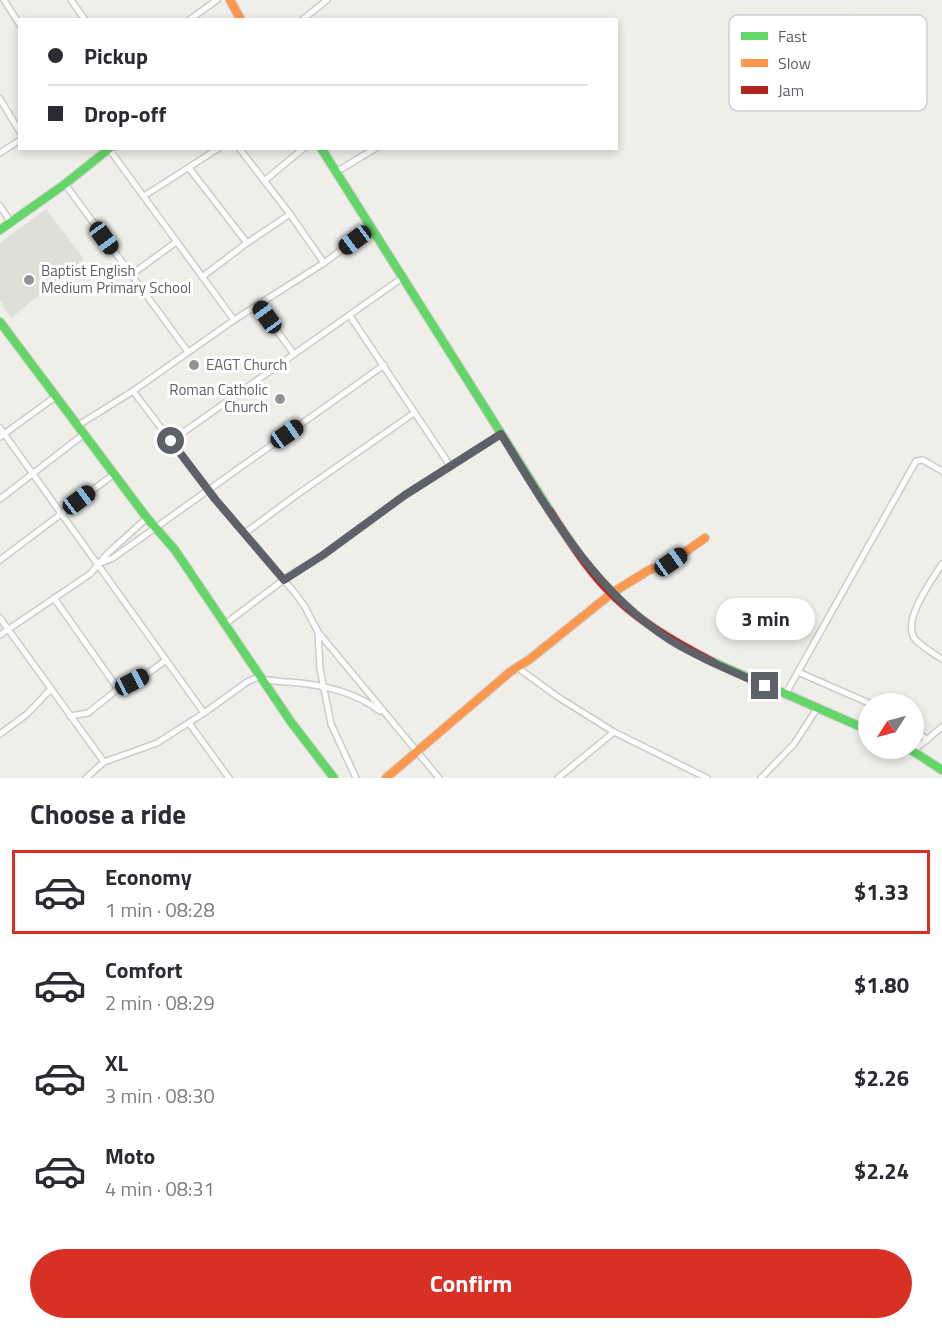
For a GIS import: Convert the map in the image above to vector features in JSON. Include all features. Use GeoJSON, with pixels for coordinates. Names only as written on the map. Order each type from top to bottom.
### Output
{"type":"FeatureCollection","features":[{"type":"Feature","properties":{"kind":"street"},"geometry":{"type":"LineString","coordinates":[[4,0],[18,21]]}},
{"type":"Feature","properties":{"kind":"street"},"geometry":{"type":"LineString","coordinates":[[71,0],[84,18]]}},
{"type":"Feature","properties":{"kind":"street"},"geometry":{"type":"LineString","coordinates":[[192,18],[217,0]]}},
{"type":"Feature","properties":{"kind":"street"},"geometry":{"type":"LineString","coordinates":[[230,0],[240,18]]}},
{"type":"Feature","properties":{"kind":"street"},"geometry":{"type":"LineString","coordinates":[[304,18],[327,0]]}},
{"type":"Feature","properties":{"kind":"street"},"geometry":{"type":"LineString","coordinates":[[0,99],[18,129]]}},
{"type":"Feature","properties":{"kind":"street"},"geometry":{"type":"LineString","coordinates":[[0,153],[18,141]]}},
{"type":"Feature","properties":{"kind":"street"},"geometry":{"type":"LineString","coordinates":[[0,230],[108,150]]}},
{"type":"Feature","properties":{"kind":"street"},"geometry":{"type":"LineString","coordinates":[[110,150],[234,320]]}},
{"type":"Feature","properties":{"kind":"street"},"geometry":{"type":"LineString","coordinates":[[144,196],[216,150]]}},
{"type":"Feature","properties":{"kind":"street"},"geometry":{"type":"LineString","coordinates":[[241,150],[324,263]]}},
{"type":"Feature","properties":{"kind":"street"},"geometry":{"type":"LineString","coordinates":[[264,181],[302,150]]}},
{"type":"Feature","properties":{"kind":"street"},"geometry":{"type":"LineString","coordinates":[[322,150],[572,544],[612,593],[672,641],[720,667],[858,726]]}},
{"type":"Feature","properties":{"kind":"street"},"geometry":{"type":"LineString","coordinates":[[336,172],[373,150]]}},
{"type":"Feature","properties":{"kind":"street"},"geometry":{"type":"LineString","coordinates":[[189,168],[247,243]]}},
{"type":"Feature","properties":{"kind":"street"},"geometry":{"type":"LineString","coordinates":[[64,184],[188,352]]}},
{"type":"Feature","properties":{"kind":"street"},"geometry":{"type":"LineString","coordinates":[[0,206],[11,223]]}},
{"type":"Feature","properties":{"kind":"street"},"geometry":{"type":"LineString","coordinates":[[202,277],[290,214]]}},
{"type":"Feature","properties":{"kind":"street"},"geometry":{"type":"LineString","coordinates":[[77,426],[133,391],[234,320],[324,263],[371,228]]}},
{"type":"Feature","properties":{"kind":"street"},"geometry":{"type":"LineString","coordinates":[[130,275],[176,242]]}},
{"type":"Feature","properties":{"kind":"street"},"geometry":{"type":"LineString","coordinates":[[171,441],[402,278]]}},
{"type":"Feature","properties":{"kind":"street"},"geometry":{"type":"LineString","coordinates":[[258,305],[294,354]]}},
{"type":"Feature","properties":{"kind":"street"},"geometry":{"type":"LineString","coordinates":[[350,316],[451,467]]}},
{"type":"Feature","properties":{"kind":"street"},"geometry":{"type":"LineString","coordinates":[[0,322],[147,518],[175,550],[291,722],[334,778]]}},
{"type":"Feature","properties":{"kind":"street"},"geometry":{"type":"LineString","coordinates":[[98,564],[113,558],[384,365]]}},
{"type":"Feature","properties":{"kind":"street"},"geometry":{"type":"LineString","coordinates":[[133,391],[208,489],[305,607],[318,632],[415,752],[439,778]]}},
{"type":"Feature","properties":{"kind":"street"},"geometry":{"type":"LineString","coordinates":[[2,435],[55,396]]}},
{"type":"Feature","properties":{"kind":"street"},"geometry":{"type":"LineString","coordinates":[[245,534],[414,413]]}},
{"type":"Feature","properties":{"kind":"street"},"geometry":{"type":"LineString","coordinates":[[0,428],[2,435],[33,473],[204,713]]}},
{"type":"Feature","properties":{"kind":"street"},"geometry":{"type":"LineString","coordinates":[[0,499],[84,434]]}},
{"type":"Feature","properties":{"kind":"street"},"geometry":{"type":"LineString","coordinates":[[225,624],[405,495],[501,434]]}},
{"type":"Feature","properties":{"kind":"street"},"geometry":{"type":"LineString","coordinates":[[785,695],[916,461],[923,460],[942,471]]}},
{"type":"Feature","properties":{"kind":"street"},"geometry":{"type":"LineString","coordinates":[[0,560],[114,474]]}},
{"type":"Feature","properties":{"kind":"street"},"geometry":{"type":"LineString","coordinates":[[0,635],[90,574],[108,553],[147,518]]}},
{"type":"Feature","properties":{"kind":"street"},"geometry":{"type":"LineString","coordinates":[[386,778],[502,679],[612,593],[649,570],[671,562],[705,538]]}},
{"type":"Feature","properties":{"kind":"street"},"geometry":{"type":"LineString","coordinates":[[942,564],[918,604],[912,626],[916,639],[942,659]]}},
{"type":"Feature","properties":{"kind":"street"},"geometry":{"type":"LineString","coordinates":[[54,598],[118,689]]}},
{"type":"Feature","properties":{"kind":"street"},"geometry":{"type":"LineString","coordinates":[[0,618],[104,762]]}},
{"type":"Feature","properties":{"kind":"street"},"geometry":{"type":"LineString","coordinates":[[318,632],[318,654],[331,724],[356,778]]}},
{"type":"Feature","properties":{"kind":"street"},"geometry":{"type":"LineString","coordinates":[[70,716],[88,713],[118,689],[147,674],[166,660]]}},
{"type":"Feature","properties":{"kind":"street"},"geometry":{"type":"LineString","coordinates":[[518,668],[558,697],[614,732],[707,778]]}},
{"type":"Feature","properties":{"kind":"street"},"geometry":{"type":"LineString","coordinates":[[798,672],[858,698]]}},
{"type":"Feature","properties":{"kind":"street"},"geometry":{"type":"LineString","coordinates":[[86,778],[104,762],[158,743],[247,682],[262,678],[325,687],[369,703],[388,718]]}},
{"type":"Feature","properties":{"kind":"street"},"geometry":{"type":"LineString","coordinates":[[0,734],[27,714],[51,689]]}},
{"type":"Feature","properties":{"kind":"street"},"geometry":{"type":"LineString","coordinates":[[761,778],[794,744],[816,710]]}},
{"type":"Feature","properties":{"kind":"street"},"geometry":{"type":"LineString","coordinates":[[189,723],[228,778]]}},
{"type":"Feature","properties":{"kind":"street"},"geometry":{"type":"LineString","coordinates":[[924,742],[942,727]]}},
{"type":"Feature","properties":{"kind":"street"},"geometry":{"type":"LineString","coordinates":[[558,778],[614,732]]}},
{"type":"Feature","properties":{"kind":"street"},"geometry":{"type":"LineString","coordinates":[[924,737],[927,740]]}},
{"type":"Feature","properties":{"kind":"street"},"geometry":{"type":"LineString","coordinates":[[924,759],[942,770]]}},
{"type":"Feature","properties":{"kind":"shaded area","name":"Baptist English Medium Primary School"},"geometry":{"type":"Polygon","coordinates":[[[46,209],[84,259],[11,318],[0,301],[0,243],[46,209]]]}},
{"type":"Feature","properties":{"kind":"railway"},"geometry":{"type":"LineString","coordinates":[[675,0],[752,15]]}},
{"type":"Feature","properties":{"kind":"railway"},"geometry":{"type":"LineString","coordinates":[[840,15],[896,0]]}},
{"type":"Feature","properties":{"kind":"traffic: fast"},"geometry":{"type":"LineString","coordinates":[[0,230],[65,184],[108,150]]}},
{"type":"Feature","properties":{"kind":"traffic: fast"},"geometry":{"type":"LineString","coordinates":[[322,150],[550,511]]}},
{"type":"Feature","properties":{"kind":"traffic: fast"},"geometry":{"type":"LineString","coordinates":[[0,322],[147,518],[175,550],[291,722],[334,778]]}},
{"type":"Feature","properties":{"kind":"traffic: fast"},"geometry":{"type":"LineString","coordinates":[[713,662],[858,726]]}},
{"type":"Feature","properties":{"kind":"traffic: fast"},"geometry":{"type":"LineString","coordinates":[[924,758],[942,770]]}},
{"type":"Feature","properties":{"kind":"traffic: slow"},"geometry":{"type":"LineString","coordinates":[[230,0],[240,18]]}},
{"type":"Feature","properties":{"kind":"traffic: slow"},"geometry":{"type":"LineString","coordinates":[[386,778],[510,672],[530,659],[612,593],[649,570],[671,562],[705,538]]}},
{"type":"Feature","properties":{"kind":"traffic: jam"},"geometry":{"type":"LineString","coordinates":[[550,511],[589,568],[616,598],[655,629],[713,662]]}},
{"type":"Feature","properties":{"kind":"place","name":"Baptist English Medium Primary School"},"geometry":{"type":"Point","coordinates":[29,280]}},
{"type":"Feature","properties":{"kind":"place","name":"EAGT Church"},"geometry":{"type":"Point","coordinates":[194,365]}},
{"type":"Feature","properties":{"kind":"place","name":"Roman Catholic Church"},"geometry":{"type":"Point","coordinates":[280,399]}},
{"type":"Feature","properties":{"kind":"route"},"geometry":{"type":"LineString","coordinates":[[171,441],[215,499],[284,580],[342,542],[405,495],[501,434],[572,544],[606,588],[658,632],[683,648],[765,686]]}}]}
